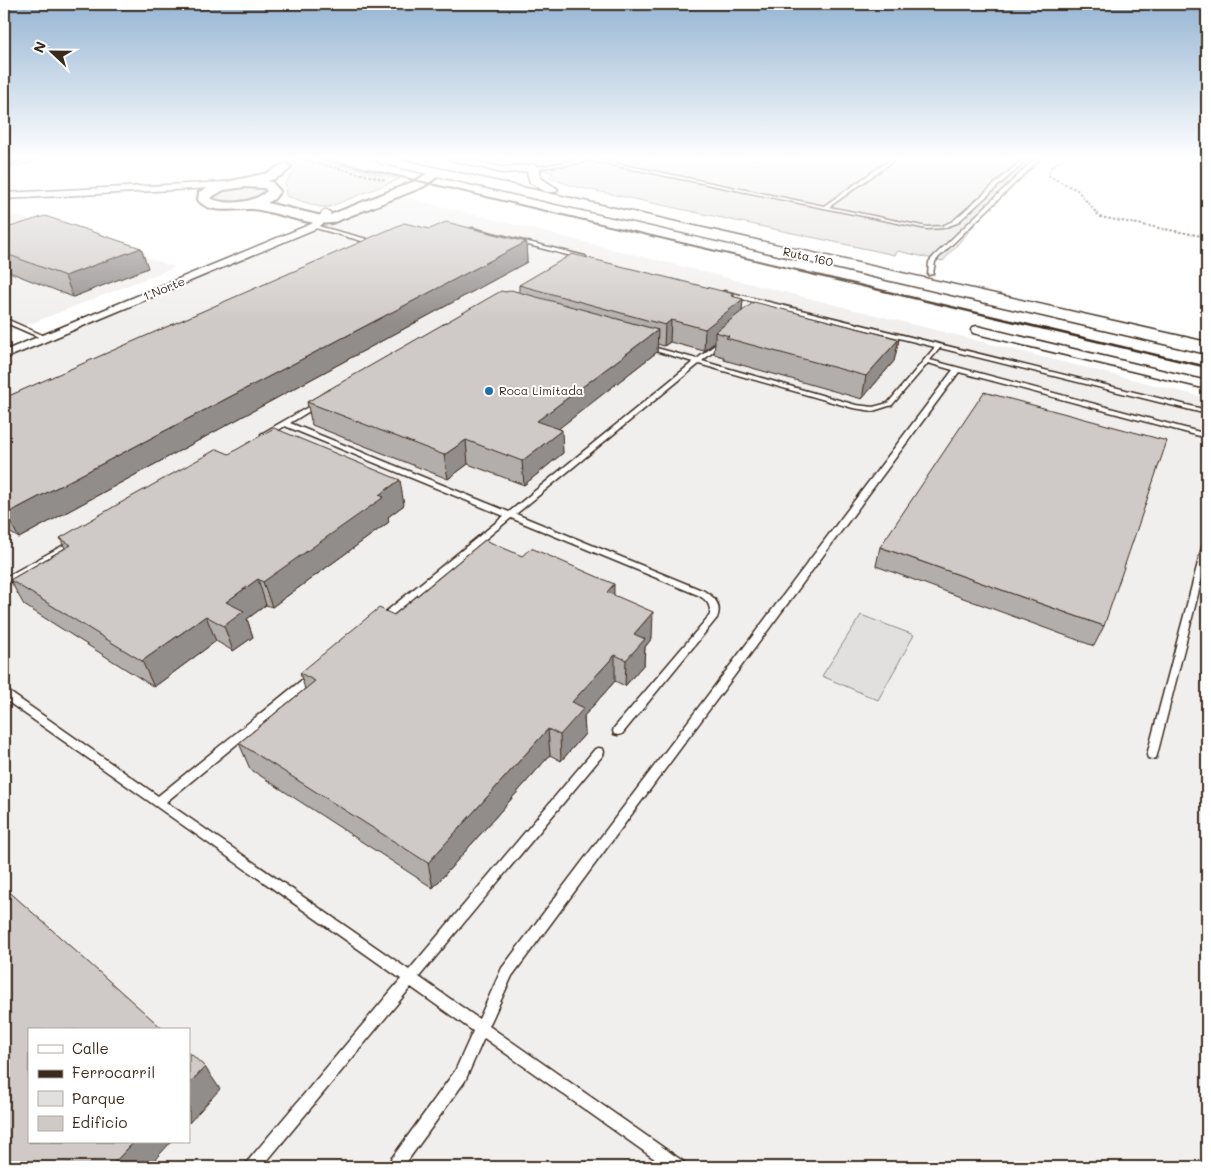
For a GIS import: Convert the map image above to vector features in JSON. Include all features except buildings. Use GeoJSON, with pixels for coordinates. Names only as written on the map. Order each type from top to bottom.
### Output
{"type":"FeatureCollection","features":[{"type":"Feature","properties":{"kind":"highway","name":"Ruta 160"},"geometry":{"type":"LineString","coordinates":[[616,214],[1207,348]]}},
{"type":"Feature","properties":{"kind":"highway","name":"Ruta 160"},"geometry":{"type":"LineString","coordinates":[[661,214],[1207,336]]}},
{"type":"Feature","properties":{"kind":"street"},"geometry":{"type":"LineString","coordinates":[[298,214],[321,220]]}},
{"type":"Feature","properties":{"kind":"street"},"geometry":{"type":"LineString","coordinates":[[307,214],[321,220]]}},
{"type":"Feature","properties":{"kind":"street","name":"1 Norte"},"geometry":{"type":"LineString","coordinates":[[4,355],[334,214]]}},
{"type":"Feature","properties":{"kind":"street","name":"1 Norte"},"geometry":{"type":"LineString","coordinates":[[321,220],[348,214]]}},
{"type":"Feature","properties":{"kind":"street"},"geometry":{"type":"LineString","coordinates":[[977,330],[1207,385]]}},
{"type":"Feature","properties":{"kind":"lane"},"geometry":{"type":"LineString","coordinates":[[857,214],[927,228],[943,227],[955,222],[964,214]]}},
{"type":"Feature","properties":{"kind":"lane"},"geometry":{"type":"LineString","coordinates":[[930,274],[932,262],[936,257],[981,214]]}},
{"type":"Feature","properties":{"kind":"lane"},"geometry":{"type":"LineString","coordinates":[[321,220],[379,242]]}},
{"type":"Feature","properties":{"kind":"lane"},"geometry":{"type":"LineString","coordinates":[[467,229],[479,230],[587,258]]}},
{"type":"Feature","properties":{"kind":"lane"},"geometry":{"type":"LineString","coordinates":[[369,247],[379,242]]}},
{"type":"Feature","properties":{"kind":"lane"},"geometry":{"type":"LineString","coordinates":[[564,263],[578,255]]}},
{"type":"Feature","properties":{"kind":"lane"},"geometry":{"type":"LineString","coordinates":[[713,290],[1207,412]]}},
{"type":"Feature","properties":{"kind":"lane"},"geometry":{"type":"LineString","coordinates":[[760,310],[768,304]]}},
{"type":"Feature","properties":{"kind":"lane"},"geometry":{"type":"LineString","coordinates":[[4,320],[45,338]]}},
{"type":"Feature","properties":{"kind":"lane"},"geometry":{"type":"LineString","coordinates":[[371,628],[731,335]]}},
{"type":"Feature","properties":{"kind":"lane"},"geometry":{"type":"LineString","coordinates":[[643,346],[855,407],[873,409],[890,404],[938,347]]}},
{"type":"Feature","properties":{"kind":"lane"},"geometry":{"type":"LineString","coordinates":[[926,361],[1207,436]]}},
{"type":"Feature","properties":{"kind":"lane"},"geometry":{"type":"LineString","coordinates":[[394,1167],[460,1076],[507,972],[957,370]]}},
{"type":"Feature","properties":{"kind":"lane"},"geometry":{"type":"LineString","coordinates":[[258,437],[326,399]]}},
{"type":"Feature","properties":{"kind":"lane"},"geometry":{"type":"LineString","coordinates":[[284,423],[701,593],[712,600],[714,616],[618,731]]}},
{"type":"Feature","properties":{"kind":"lane"},"geometry":{"type":"LineString","coordinates":[[4,582],[80,539]]}},
{"type":"Feature","properties":{"kind":"lane"},"geometry":{"type":"LineString","coordinates":[[1152,755],[1207,544]]}},
{"type":"Feature","properties":{"kind":"lane"},"geometry":{"type":"LineString","coordinates":[[158,802],[318,672]]}},
{"type":"Feature","properties":{"kind":"lane"},"geometry":{"type":"LineString","coordinates":[[4,694],[679,1167]]}},
{"type":"Feature","properties":{"kind":"lane"},"geometry":{"type":"LineString","coordinates":[[252,1167],[599,752]]}},
{"type":"Feature","properties":{"kind":"path"},"geometry":{"type":"LineString","coordinates":[[1095,214],[1100,217],[1207,237]]}},
{"type":"Feature","properties":{"kind":"shaded area"},"geometry":{"type":"Polygon","coordinates":[[[357,214],[470,214],[1207,398],[1207,1167],[4,1167],[4,360],[357,214]]]}},
{"type":"Feature","properties":{"kind":"shaded area"},"geometry":{"type":"Polygon","coordinates":[[[4,215],[14,215],[175,267],[4,334],[4,215]]]}},
{"type":"Feature","properties":{"kind":"green space"},"geometry":{"type":"Polygon","coordinates":[[[702,214],[984,214],[943,261],[898,251],[895,255],[702,214]]]}},
{"type":"Feature","properties":{"kind":"green space"},"geometry":{"type":"Polygon","coordinates":[[[861,615],[914,635],[878,700],[822,676],[861,615]]]}},
{"type":"Feature","properties":{"kind":"railway"},"geometry":{"type":"LineString","coordinates":[[557,214],[805,272]]}},
{"type":"Feature","properties":{"kind":"railway"},"geometry":{"type":"LineString","coordinates":[[799,271],[1207,367]]}},
{"type":"Feature","properties":{"kind":"place","name":"Roca Limitada"},"geometry":{"type":"Point","coordinates":[489,391]}}]}
